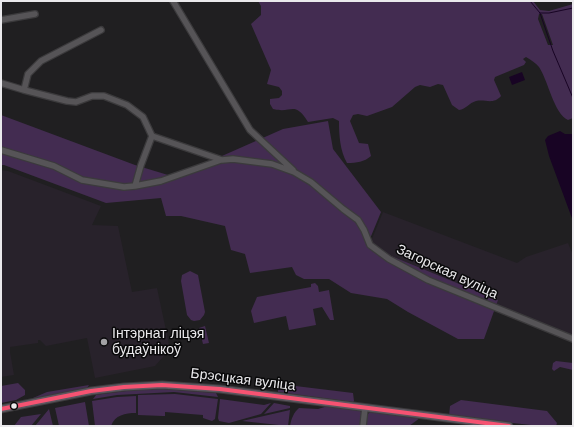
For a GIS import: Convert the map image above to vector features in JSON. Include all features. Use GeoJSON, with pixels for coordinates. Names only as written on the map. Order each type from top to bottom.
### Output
{"type":"FeatureCollection","features":[{"type":"Feature","properties":{"kind":"main road","name":"Брэсцкая вуліца"},"geometry":{"type":"LineString","coordinates":[[1,409],[98,390],[162,385],[220,390],[509,426]]}},
{"type":"Feature","properties":{"kind":"street","name":"Загорская вуліца"},"geometry":{"type":"LineString","coordinates":[[173,1],[250,130],[294,172]]}},
{"type":"Feature","properties":{"kind":"street"},"geometry":{"type":"LineString","coordinates":[[1,20],[35,14]]}},
{"type":"Feature","properties":{"kind":"street"},"geometry":{"type":"LineString","coordinates":[[24,90],[28,74],[41,61],[101,30]]}},
{"type":"Feature","properties":{"kind":"street"},"geometry":{"type":"LineString","coordinates":[[1,83],[67,101],[76,102],[92,96],[104,96],[127,105],[142,117],[152,136],[135,186]]}},
{"type":"Feature","properties":{"kind":"street","name":"Загорская вуліца"},"geometry":{"type":"LineString","coordinates":[[152,136],[222,160],[233,159],[272,164],[294,172],[311,182],[358,220],[370,245],[389,259],[428,280],[573,339]]}},
{"type":"Feature","properties":{"kind":"street"},"geometry":{"type":"LineString","coordinates":[[1,150],[54,166],[82,180],[124,187],[161,181],[222,160]]}},
{"type":"Feature","properties":{"kind":"street"},"geometry":{"type":"LineString","coordinates":[[363,426],[365,408]]}},
{"type":"Feature","properties":{"kind":"shaded area"},"geometry":{"type":"Polygon","coordinates":[[[258,1],[533,1],[540,10],[549,11],[573,4],[573,118],[568,120],[563,117],[555,104],[539,67],[526,57],[523,59],[526,62],[524,65],[495,77],[494,80],[501,96],[498,99],[476,101],[459,110],[452,105],[443,85],[438,84],[430,87],[420,85],[415,87],[392,107],[367,116],[358,114],[353,115],[350,121],[359,143],[368,144],[371,156],[360,162],[347,163],[341,148],[339,121],[333,118],[308,122],[299,111],[292,109],[273,109],[270,104],[270,99],[279,98],[282,95],[282,91],[279,87],[267,84],[271,70],[251,24],[261,15],[261,6],[258,1]],[[539,14],[538,19],[548,45],[553,45],[542,14],[539,14]]]}},
{"type":"Feature","properties":{"kind":"shaded area"},"geometry":{"type":"Polygon","coordinates":[[[522,72],[525,80],[512,85],[509,77],[522,72]]]}},
{"type":"Feature","properties":{"kind":"shaded area"},"geometry":{"type":"Polygon","coordinates":[[[1,115],[135,165],[168,175],[188,171],[283,129],[328,121],[333,149],[381,212],[367,246],[498,300],[484,339],[458,339],[387,299],[351,293],[329,279],[304,279],[296,275],[292,267],[250,273],[245,254],[231,250],[225,226],[181,216],[166,216],[161,198],[106,203],[1,165],[1,115]]]}},
{"type":"Feature","properties":{"kind":"shaded area"},"geometry":{"type":"Polygon","coordinates":[[[560,131],[565,134],[573,134],[573,221],[549,156],[545,140],[548,136],[560,131]]]}},
{"type":"Feature","properties":{"kind":"shaded area"},"geometry":{"type":"Polygon","coordinates":[[[1,170],[8,171],[101,206],[92,225],[118,226],[132,292],[157,288],[170,349],[155,366],[95,378],[87,338],[46,346],[38,340],[38,343],[10,347],[14,375],[1,377],[1,170]]]}},
{"type":"Feature","properties":{"kind":"shaded area"},"geometry":{"type":"Polygon","coordinates":[[[383,212],[517,263],[526,257],[568,243],[573,255],[573,342],[369,246],[383,212]]]}},
{"type":"Feature","properties":{"kind":"shaded area"},"geometry":{"type":"Polygon","coordinates":[[[190,271],[198,275],[205,312],[200,320],[194,321],[187,315],[181,281],[182,275],[190,271]]]}},
{"type":"Feature","properties":{"kind":"shaded area"},"geometry":{"type":"Polygon","coordinates":[[[315,283],[318,286],[319,292],[329,290],[334,320],[330,320],[322,307],[313,309],[316,325],[289,330],[286,316],[254,323],[251,311],[257,297],[311,287],[311,284],[315,283]]]}},
{"type":"Feature","properties":{"kind":"shaded area"},"geometry":{"type":"Polygon","coordinates":[[[205,326],[209,343],[203,344],[199,328],[205,326]]]}},
{"type":"Feature","properties":{"kind":"shaded area"},"geometry":{"type":"Polygon","coordinates":[[[556,361],[573,363],[573,370],[560,367],[554,371],[552,369],[553,363],[556,361]]]}},
{"type":"Feature","properties":{"kind":"shaded area"},"geometry":{"type":"Polygon","coordinates":[[[18,383],[25,390],[25,395],[16,400],[1,403],[1,386],[18,383]]]}},
{"type":"Feature","properties":{"kind":"shaded area"},"geometry":{"type":"Polygon","coordinates":[[[279,384],[353,393],[354,401],[278,392],[279,384]]]}},
{"type":"Feature","properties":{"kind":"shaded area"},"geometry":{"type":"Polygon","coordinates":[[[89,385],[87,388],[36,400],[33,398],[47,392],[89,385]]]}},
{"type":"Feature","properties":{"kind":"shaded area"},"geometry":{"type":"Polygon","coordinates":[[[151,388],[216,393],[218,397],[174,392],[117,395],[93,399],[96,395],[151,388]]]}},
{"type":"Feature","properties":{"kind":"shaded area"},"geometry":{"type":"Polygon","coordinates":[[[175,394],[218,399],[215,419],[212,421],[203,418],[203,415],[165,412],[165,416],[138,415],[138,395],[175,394]]]}},
{"type":"Feature","properties":{"kind":"shaded area"},"geometry":{"type":"Polygon","coordinates":[[[136,396],[136,413],[121,415],[115,419],[111,426],[95,426],[92,401],[136,396]]]}},
{"type":"Feature","properties":{"kind":"shaded area"},"geometry":{"type":"Polygon","coordinates":[[[220,399],[264,405],[271,403],[261,414],[229,423],[219,421],[220,399]]]}},
{"type":"Feature","properties":{"kind":"shaded area"},"geometry":{"type":"Polygon","coordinates":[[[461,400],[547,411],[557,423],[556,426],[540,426],[449,416],[450,406],[461,400]]]}},
{"type":"Feature","properties":{"kind":"shaded area"},"geometry":{"type":"Polygon","coordinates":[[[85,402],[89,426],[59,426],[55,408],[85,402]]]}},
{"type":"Feature","properties":{"kind":"shaded area"},"geometry":{"type":"Polygon","coordinates":[[[274,403],[290,406],[290,408],[264,414],[274,403]]]}},
{"type":"Feature","properties":{"kind":"shaded area"},"geometry":{"type":"Polygon","coordinates":[[[328,406],[360,410],[362,415],[361,426],[290,426],[293,416],[299,408],[318,409],[328,406]]]}},
{"type":"Feature","properties":{"kind":"shaded area"},"geometry":{"type":"Polygon","coordinates":[[[49,409],[53,426],[35,426],[49,409]]]}},
{"type":"Feature","properties":{"kind":"shaded area"},"geometry":{"type":"Polygon","coordinates":[[[290,410],[288,426],[242,421],[290,410]]]}},
{"type":"Feature","properties":{"kind":"shaded area"},"geometry":{"type":"Polygon","coordinates":[[[371,411],[420,418],[409,426],[364,426],[366,416],[371,411]]]}},
{"type":"Feature","properties":{"kind":"shaded area"},"geometry":{"type":"Polygon","coordinates":[[[41,414],[31,426],[14,426],[21,417],[41,414]]]}},
{"type":"Feature","properties":{"kind":"waterway"},"geometry":{"type":"LineString","coordinates":[[530,1],[540,13],[553,51],[573,98]]}},
{"type":"Feature","properties":{"kind":"waterway"},"geometry":{"type":"LineString","coordinates":[[540,13],[549,13],[573,8]]}},
{"type":"Feature","properties":{"kind":"transit line"},"geometry":{"type":"LineString","coordinates":[[1,409],[91,391],[124,387],[162,385],[220,389],[509,426]]}},
{"type":"Feature","properties":{"kind":"place","name":"Інтэрнат ліцэя будаўнікоў"},"geometry":{"type":"Point","coordinates":[104,342]}}]}
